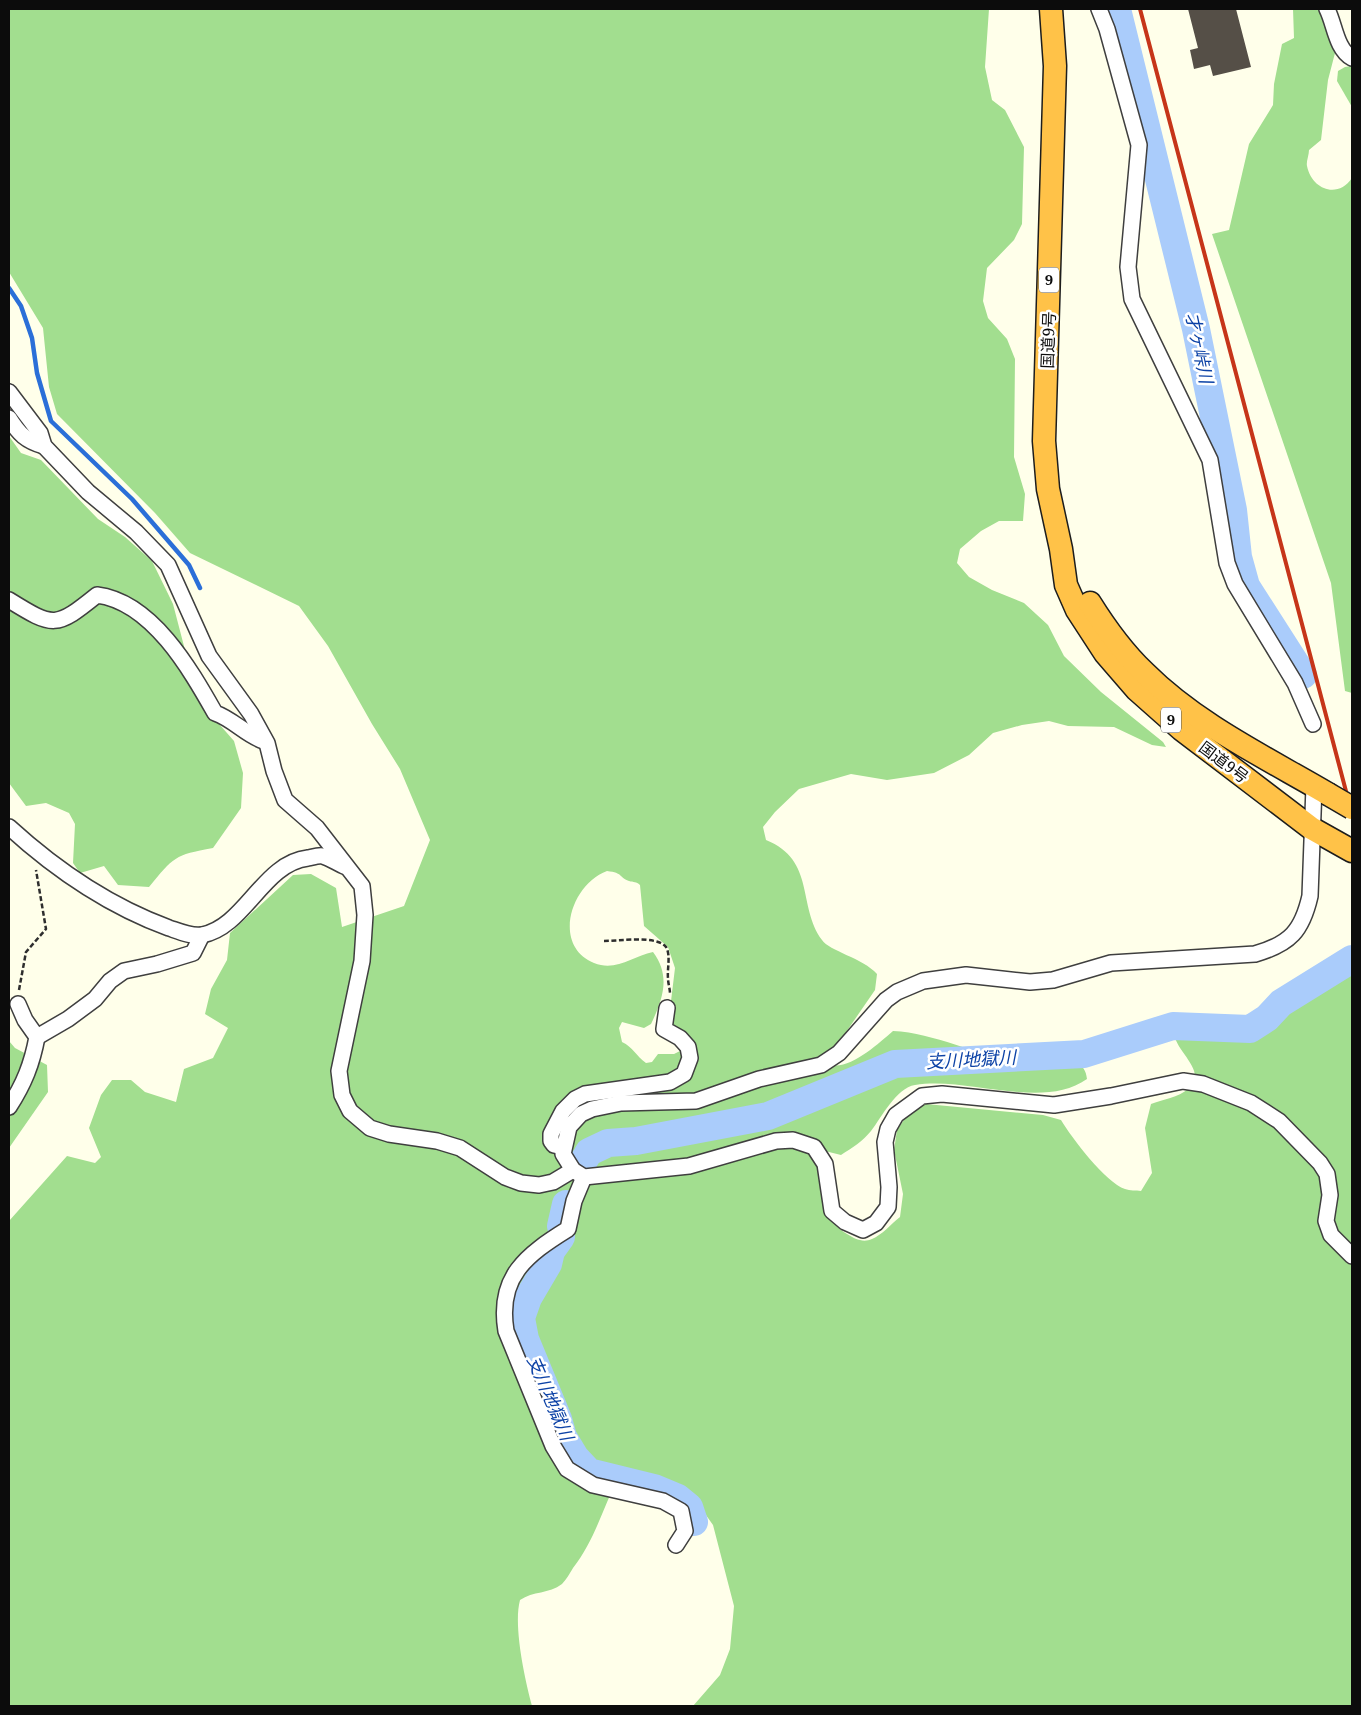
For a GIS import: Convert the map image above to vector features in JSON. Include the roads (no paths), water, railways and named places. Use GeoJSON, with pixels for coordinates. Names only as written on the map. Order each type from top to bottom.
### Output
{"type":"FeatureCollection","features":[{"type":"Feature","properties":{"kind":"highway","name":"国道9号"},"geometry":{"type":"LineString","coordinates":[[1051,9],[1055,66],[1044,441],[1048,490],[1061,549],[1066,585],[1077,610],[1105,653],[1136,690],[1181,729],[1311,828],[1345,848]]}},
{"type":"Feature","properties":{"kind":"highway","name":"国道9号"},"geometry":{"type":"LineString","coordinates":[[1061,549],[1077,583],[1104,624],[1143,672],[1195,715],[1352,808]]}},
{"type":"Feature","properties":{"kind":"street"},"geometry":{"type":"LineString","coordinates":[[1099,9],[1107,28],[1139,144],[1128,267],[1132,299],[1210,460],[1227,563],[1235,584],[1295,683],[1313,724]]}},
{"type":"Feature","properties":{"kind":"street"},"geometry":{"type":"LineString","coordinates":[[1327,9],[1345,54],[1352,58]]}},
{"type":"Feature","properties":{"kind":"street"},"geometry":{"type":"LineString","coordinates":[[9,392],[40,433],[44,446],[88,492],[136,532],[168,564],[209,656],[251,714],[266,741],[274,771],[285,800],[316,828],[345,867],[362,886],[366,915],[362,961],[339,1071],[342,1096],[350,1111],[370,1128],[389,1134],[437,1141],[460,1148],[505,1177],[520,1183],[539,1184],[553,1182],[578,1173],[689,1166],[776,1141],[793,1140],[814,1147],[825,1164],[832,1211],[845,1222],[863,1230],[876,1223],[888,1207],[889,1187],[885,1142],[888,1129],[896,1115],[922,1096],[942,1094],[1054,1105],[1183,1081],[1203,1084],[1251,1103],[1279,1122],[1320,1163],[1326,1174],[1330,1195],[1326,1221],[1332,1235],[1352,1256]]}},
{"type":"Feature","properties":{"kind":"street"},"geometry":{"type":"LineString","coordinates":[[9,418],[20,435],[31,443],[44,446]]}},
{"type":"Feature","properties":{"kind":"street"},"geometry":{"type":"LineString","coordinates":[[9,600],[44,620],[64,620],[97,595],[128,604],[166,638],[215,712],[227,717],[256,738],[266,741]]}},
{"type":"Feature","properties":{"kind":"street"},"geometry":{"type":"LineString","coordinates":[[676,1545],[685,1531],[681,1511],[663,1501],[593,1486],[567,1469],[553,1446],[512,1351],[506,1331],[503,1314],[505,1293],[514,1275],[522,1262],[543,1245],[568,1229],[578,1173],[563,1154],[563,1147],[569,1127],[581,1114],[592,1108],[621,1103],[696,1100],[759,1079],[821,1065],[840,1053],[886,1000],[897,992],[923,981],[966,975],[1030,982],[1053,980],[1111,963],[1255,954],[1272,949],[1293,936],[1302,924],[1307,909],[1310,896],[1311,828],[1321,790]]}},
{"type":"Feature","properties":{"kind":"street"},"geometry":{"type":"LineString","coordinates":[[9,827],[32,848],[98,895],[150,921],[182,932],[202,935]]}},
{"type":"Feature","properties":{"kind":"street"},"geometry":{"type":"LineString","coordinates":[[9,1107],[22,1087],[31,1064],[37,1037],[68,1019],[95,999],[110,981],[124,971],[157,964],[193,952],[202,935],[236,915],[279,870],[300,858],[322,856],[345,867]]}},
{"type":"Feature","properties":{"kind":"street"},"geometry":{"type":"LineString","coordinates":[[18,1004],[25,1020],[37,1037]]}},
{"type":"Feature","properties":{"kind":"street"},"geometry":{"type":"LineString","coordinates":[[563,1147],[554,1146],[551,1142],[551,1134],[563,1111],[575,1099],[585,1094],[603,1090],[670,1082],[684,1074],[690,1058],[690,1052],[684,1041],[664,1029],[667,1008]]}},
{"type":"Feature","properties":{"kind":"waterway","name":"才ヶ峠川"},"geometry":{"type":"LineString","coordinates":[[1117,9],[1196,329],[1233,510],[1238,557],[1246,586],[1303,675]]}},
{"type":"Feature","properties":{"kind":"waterway"},"geometry":{"type":"LineString","coordinates":[[9,288],[21,306],[32,338],[37,373],[51,421],[132,499],[189,565],[200,588]]}},
{"type":"Feature","properties":{"kind":"waterway","name":"支川地獄川"},"geometry":{"type":"LineString","coordinates":[[583,1162],[589,1152],[608,1143],[636,1141],[768,1116],[895,1064],[1084,1054],[1173,1026],[1250,1029],[1267,1018],[1281,1003],[1352,959]]}},
{"type":"Feature","properties":{"kind":"waterway","name":"支川地獄川"},"geometry":{"type":"LineString","coordinates":[[561,1226],[566,1204]]}},
{"type":"Feature","properties":{"kind":"waterway","name":"支川地獄川"},"geometry":{"type":"LineString","coordinates":[[561,1237],[551,1251],[548,1264],[528,1298],[521,1318],[525,1339],[558,1419],[563,1437],[575,1457],[589,1472],[654,1488],[678,1498],[689,1507],[694,1522]]}},
{"type":"Feature","properties":{"kind":"railway"},"geometry":{"type":"LineString","coordinates":[[1140,9],[1352,814]]}}]}
